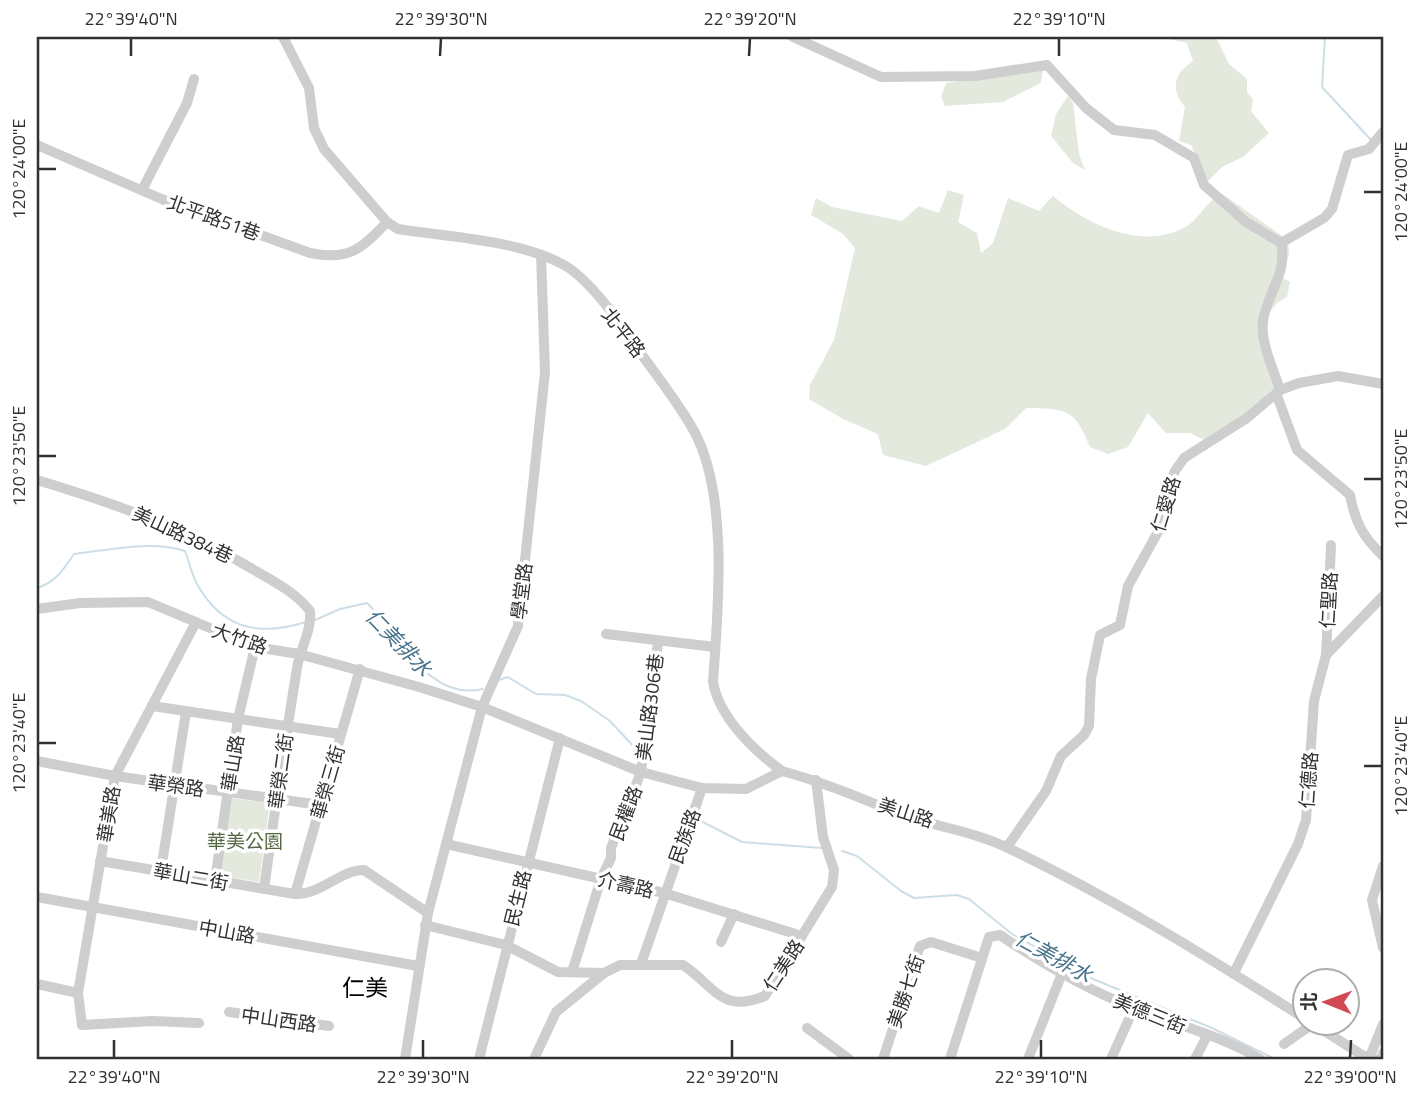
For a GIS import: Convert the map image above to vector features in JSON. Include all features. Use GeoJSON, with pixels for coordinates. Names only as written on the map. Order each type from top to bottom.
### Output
{"type":"FeatureCollection","features":[{"type":"Feature","properties":{"kind":"street"},"geometry":{"type":"LineString","coordinates":[[283,37],[309,88],[314,128],[324,149],[387,222]]}},
{"type":"Feature","properties":{"kind":"street"},"geometry":{"type":"LineString","coordinates":[[793,37],[881,77],[975,76],[1046,65],[1086,108],[1114,130],[1155,135],[1194,158],[1203,185],[1246,222],[1281,243]]}},
{"type":"Feature","properties":{"kind":"street"},"geometry":{"type":"LineString","coordinates":[[142,190],[187,103],[194,79]]}},
{"type":"Feature","properties":{"kind":"street"},"geometry":{"type":"LineString","coordinates":[[1281,243],[1324,218],[1332,209],[1348,155],[1369,149],[1383,132]]}},
{"type":"Feature","properties":{"kind":"street","name":"北平路51巷"},"geometry":{"type":"LineString","coordinates":[[37,145],[142,190],[327,256],[356,251],[387,222]]}},
{"type":"Feature","properties":{"kind":"street","name":"北平路"},"geometry":{"type":"LineString","coordinates":[[387,222],[398,229],[503,245],[541,255],[576,273],[626,332],[694,431],[710,484],[720,559],[715,695],[736,726],[765,759],[782,771]]}},
{"type":"Feature","properties":{"kind":"street"},"geometry":{"type":"LineString","coordinates":[[1281,243],[1283,268],[1268,300],[1262,329],[1278,392],[1297,450],[1350,495],[1354,519],[1383,556]]}},
{"type":"Feature","properties":{"kind":"street","name":"學堂路"},"geometry":{"type":"LineString","coordinates":[[405,1059],[425,925],[446,844],[482,707],[518,626],[545,372],[541,255]]}},
{"type":"Feature","properties":{"kind":"street","name":"仁愛路"},"geometry":{"type":"LineString","coordinates":[[1007,847],[1046,791],[1061,756],[1084,735],[1089,726],[1091,679],[1100,635],[1121,625],[1128,586],[1159,530],[1164,497],[1174,471],[1184,458],[1247,418],[1278,392],[1299,383],[1338,376],[1383,384]]}},
{"type":"Feature","properties":{"kind":"street","name":"美山路384巷"},"geometry":{"type":"LineString","coordinates":[[37,480],[131,509],[211,544],[299,597],[310,611],[311,618]]}},
{"type":"Feature","properties":{"kind":"street","name":"仁聖路"},"geometry":{"type":"LineString","coordinates":[[1326,655],[1331,545]]}},
{"type":"Feature","properties":{"kind":"street","name":"仁德路"},"geometry":{"type":"LineString","coordinates":[[1234,973],[1298,844],[1306,820],[1314,701],[1326,655],[1383,596]]}},
{"type":"Feature","properties":{"kind":"street","name":"大竹路"},"geometry":{"type":"LineString","coordinates":[[37,609],[135,600],[148,602],[255,647],[299,654],[360,670],[482,707]]}},
{"type":"Feature","properties":{"kind":"street","name":"華榮二街"},"geometry":{"type":"LineString","coordinates":[[264,889],[299,654],[311,618]]}},
{"type":"Feature","properties":{"kind":"street","name":"華美路"},"geometry":{"type":"LineString","coordinates":[[196,622],[115,776],[78,993],[82,1025],[153,1021],[199,1023]]}},
{"type":"Feature","properties":{"kind":"street","name":"美山路306巷"},"geometry":{"type":"LineString","coordinates":[[606,634],[715,647]]}},
{"type":"Feature","properties":{"kind":"street","name":"美山路306巷"},"geometry":{"type":"LineString","coordinates":[[640,772],[657,642]]}},
{"type":"Feature","properties":{"kind":"street","name":"華山路"},"geometry":{"type":"LineString","coordinates":[[215,881],[238,719],[255,647]]}},
{"type":"Feature","properties":{"kind":"street","name":"華榮三街"},"geometry":{"type":"LineString","coordinates":[[295,894],[360,670]]}},
{"type":"Feature","properties":{"kind":"street"},"geometry":{"type":"LineString","coordinates":[[152,706],[340,734]]}},
{"type":"Feature","properties":{"kind":"street"},"geometry":{"type":"LineString","coordinates":[[482,707],[640,772],[702,788],[746,789],[782,771]]}},
{"type":"Feature","properties":{"kind":"street"},"geometry":{"type":"LineString","coordinates":[[161,870],[186,712]]}},
{"type":"Feature","properties":{"kind":"street","name":"民生路"},"geometry":{"type":"LineString","coordinates":[[479,1059],[526,862],[560,738]]}},
{"type":"Feature","properties":{"kind":"street","name":"華榮路"},"geometry":{"type":"LineString","coordinates":[[37,761],[115,776],[320,805]]}},
{"type":"Feature","properties":{"kind":"street","name":"美山路"},"geometry":{"type":"LineString","coordinates":[[782,771],[816,780],[887,809],[964,831],[1007,847],[1118,905],[1290,1008]]}},
{"type":"Feature","properties":{"kind":"street","name":"民權路"},"geometry":{"type":"LineString","coordinates":[[572,972],[601,879],[640,772]]}},
{"type":"Feature","properties":{"kind":"street","name":"仁美路"},"geometry":{"type":"LineString","coordinates":[[534,1059],[556,1012],[604,972],[620,965],[683,965],[724,1001],[746,1004],[765,996],[832,887],[834,870],[823,837],[816,780]]}},
{"type":"Feature","properties":{"kind":"street","name":"民族路"},"geometry":{"type":"LineString","coordinates":[[640,964],[702,788]]}},
{"type":"Feature","properties":{"kind":"street","name":"介壽路"},"geometry":{"type":"LineString","coordinates":[[446,844],[664,893],[802,936]]}},
{"type":"Feature","properties":{"kind":"street","name":"華山二街"},"geometry":{"type":"LineString","coordinates":[[100,861],[295,894]]}},
{"type":"Feature","properties":{"kind":"street"},"geometry":{"type":"LineString","coordinates":[[1383,866],[1373,900],[1383,948]]}},
{"type":"Feature","properties":{"kind":"street"},"geometry":{"type":"LineString","coordinates":[[295,894],[319,890],[357,870],[377,878],[395,894],[428,913]]}},
{"type":"Feature","properties":{"kind":"street","name":"中山路"},"geometry":{"type":"LineString","coordinates":[[37,897],[418,966]]}},
{"type":"Feature","properties":{"kind":"street"},"geometry":{"type":"LineString","coordinates":[[721,943],[734,915]]}},
{"type":"Feature","properties":{"kind":"street"},"geometry":{"type":"LineString","coordinates":[[425,925],[506,945],[558,972],[604,972]]}},
{"type":"Feature","properties":{"kind":"street","name":"美德三街"},"geometry":{"type":"LineString","coordinates":[[982,958],[989,937],[1000,935],[1061,976],[1260,1059]]}},
{"type":"Feature","properties":{"kind":"street","name":"美勝七街"},"geometry":{"type":"LineString","coordinates":[[883,1059],[920,946],[931,942],[982,958]]}},
{"type":"Feature","properties":{"kind":"street"},"geometry":{"type":"LineString","coordinates":[[950,1059],[982,958]]}},
{"type":"Feature","properties":{"kind":"street"},"geometry":{"type":"LineString","coordinates":[[1028,1059],[1061,976]]}},
{"type":"Feature","properties":{"kind":"street"},"geometry":{"type":"LineString","coordinates":[[37,984],[78,993]]}},
{"type":"Feature","properties":{"kind":"street"},"geometry":{"type":"LineString","coordinates":[[1111,1059],[1134,1008]]}},
{"type":"Feature","properties":{"kind":"street","name":"中山西路"},"geometry":{"type":"LineString","coordinates":[[229,1012],[329,1026]]}},
{"type":"Feature","properties":{"kind":"street"},"geometry":{"type":"LineString","coordinates":[[1371,1059],[1383,1024]]}},
{"type":"Feature","properties":{"kind":"street"},"geometry":{"type":"LineString","coordinates":[[807,1028],[849,1059]]}},
{"type":"Feature","properties":{"kind":"street"},"geometry":{"type":"LineString","coordinates":[[1195,1059],[1207,1036]]}},
{"type":"Feature","properties":{"kind":"street"},"geometry":{"type":"LineString","coordinates":[[1284,1044],[1293,1036]]}},
{"type":"Feature","properties":{"kind":"street","name":"美山路"},"geometry":{"type":"LineString","coordinates":[[1334,1036],[1371,1059]]}},
{"type":"Feature","properties":{"kind":"street"},"geometry":{"type":"LineString","coordinates":[[1381,1059],[1383,1053]]}},
{"type":"Feature","properties":{"kind":"green space"},"geometry":{"type":"Polygon","coordinates":[[[1159,37],[1216,37],[1229,64],[1247,79],[1247,92],[1253,99],[1251,111],[1269,133],[1243,157],[1222,167],[1208,181],[1191,145],[1179,141],[1185,107],[1177,94],[1176,82],[1182,71],[1193,61],[1187,43],[1159,37]]]}},
{"type":"Feature","properties":{"kind":"green space"},"geometry":{"type":"Polygon","coordinates":[[[1043,68],[1041,83],[1003,102],[945,106],[941,97],[946,83],[1043,68]]]}},
{"type":"Feature","properties":{"kind":"green space"},"geometry":{"type":"Polygon","coordinates":[[[1068,96],[1073,103],[1079,154],[1085,170],[1073,163],[1051,136],[1056,114],[1068,96]]]}},
{"type":"Feature","properties":{"kind":"green space"},"geometry":{"type":"Polygon","coordinates":[[[948,190],[964,195],[958,222],[977,233],[981,253],[993,243],[1008,198],[1039,211],[1053,196],[1099,225],[1134,236],[1152,236],[1187,226],[1221,193],[1288,240],[1289,255],[1281,277],[1290,282],[1287,297],[1276,304],[1266,324],[1268,348],[1278,384],[1253,408],[1206,441],[1190,433],[1166,433],[1148,413],[1128,447],[1108,454],[1090,447],[1079,425],[1067,413],[1026,408],[1005,429],[926,466],[883,455],[878,434],[843,419],[809,399],[810,385],[834,340],[855,248],[843,234],[811,215],[816,198],[832,207],[902,221],[919,206],[939,213],[948,190]]]}},
{"type":"Feature","properties":{"kind":"green space","name":"華美公園"},"geometry":{"type":"Polygon","coordinates":[[[231,798],[270,803],[259,882],[220,876],[231,798]]]}},
{"type":"Feature","properties":{"kind":"waterway"},"geometry":{"type":"LineString","coordinates":[[1325,37],[1322,87],[1372,141]]}},
{"type":"Feature","properties":{"kind":"waterway","name":"仁美排水"},"geometry":{"type":"LineString","coordinates":[[37,588],[54,579],[74,554],[158,546],[185,551],[194,578],[206,598],[229,619],[242,625],[272,629],[306,622]]}},
{"type":"Feature","properties":{"kind":"waterway","name":"仁美排水"},"geometry":{"type":"LineString","coordinates":[[315,620],[340,609],[367,603],[431,676],[446,686],[464,690],[483,689]]}},
{"type":"Feature","properties":{"kind":"waterway","name":"仁美排水"},"geometry":{"type":"LineString","coordinates":[[499,680],[508,677],[536,694],[565,695],[581,701],[610,721],[637,750]]}},
{"type":"Feature","properties":{"kind":"waterway","name":"仁美排水"},"geometry":{"type":"LineString","coordinates":[[697,819],[742,842],[822,848]]}},
{"type":"Feature","properties":{"kind":"waterway","name":"仁美排水"},"geometry":{"type":"LineString","coordinates":[[842,851],[857,856],[914,898],[957,895],[969,899],[1012,934],[1093,979],[1212,1028],[1275,1059]]}},
{"type":"Feature","properties":{"kind":"district","name":"仁美"},"geometry":{"type":"Point","coordinates":[365,987]}}]}
